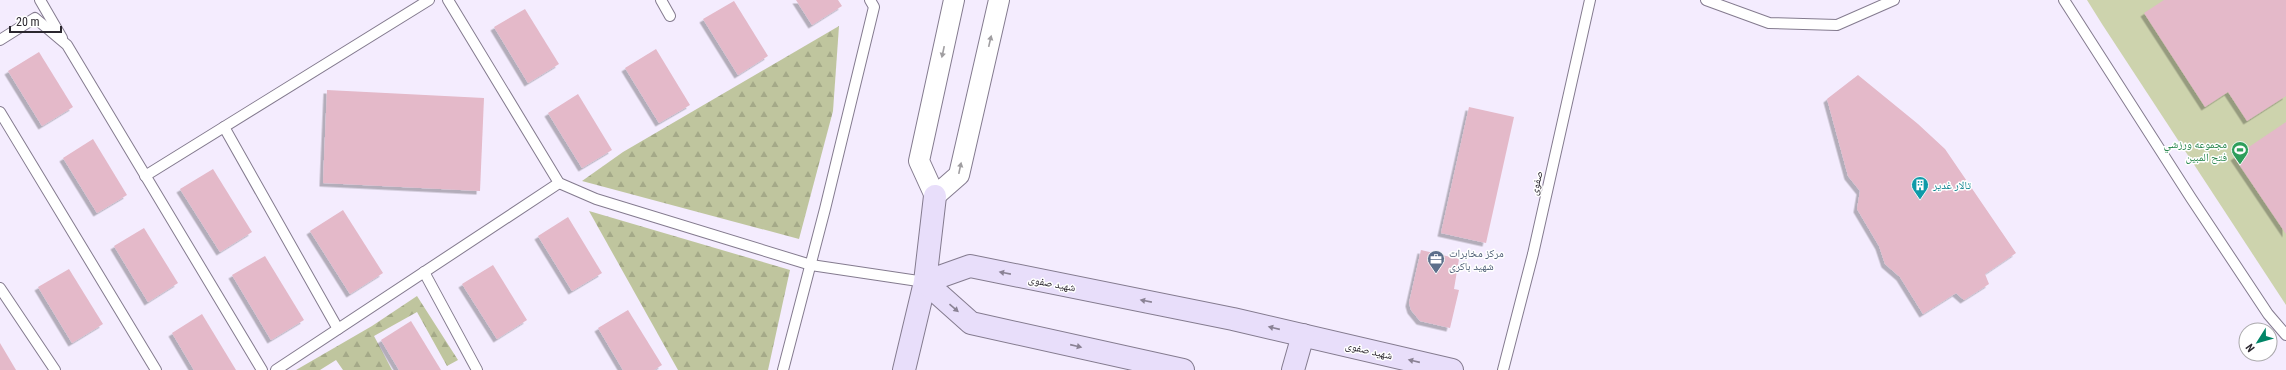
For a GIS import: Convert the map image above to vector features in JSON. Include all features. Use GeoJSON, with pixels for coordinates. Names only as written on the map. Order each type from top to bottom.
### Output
{"type":"FeatureCollection","features":[{"type":"Feature","properties":{"kind":"street"},"geometry":{"type":"LineString","coordinates":[[904,370],[925,282],[935,196],[918,161],[954,0]]}},
{"type":"Feature","properties":{"kind":"street"},"geometry":{"type":"LineString","coordinates":[[935,196],[958,175],[999,0]]}},
{"type":"Feature","properties":{"kind":"street","name":"شهید صفوی"},"geometry":{"type":"LineString","coordinates":[[925,282],[970,266],[1233,319],[1452,370]]}},
{"type":"Feature","properties":{"kind":"street"},"geometry":{"type":"LineString","coordinates":[[925,282],[971,323],[1183,370]]}},
{"type":"Feature","properties":{"kind":"street"},"geometry":{"type":"LineString","coordinates":[[1293,370],[1303,335]]}},
{"type":"Feature","properties":{"kind":"lane"},"geometry":{"type":"LineString","coordinates":[[40,0],[262,370]]}},
{"type":"Feature","properties":{"kind":"lane"},"geometry":{"type":"LineString","coordinates":[[145,176],[429,0]]}},
{"type":"Feature","properties":{"kind":"lane"},"geometry":{"type":"LineString","coordinates":[[448,0],[559,183],[596,199],[811,265],[925,282]]}},
{"type":"Feature","properties":{"kind":"lane"},"geometry":{"type":"LineString","coordinates":[[661,0],[670,16]]}},
{"type":"Feature","properties":{"kind":"lane"},"geometry":{"type":"LineString","coordinates":[[783,370],[811,265],[874,7],[870,0]]}},
{"type":"Feature","properties":{"kind":"lane","name":"صفوی"},"geometry":{"type":"LineString","coordinates":[[1503,370],[1533,254],[1590,0]]}},
{"type":"Feature","properties":{"kind":"lane"},"geometry":{"type":"LineString","coordinates":[[1706,0],[1769,23],[1837,25],[1894,0]]}},
{"type":"Feature","properties":{"kind":"lane"},"geometry":{"type":"LineString","coordinates":[[2064,0],[2191,198],[2268,314],[2286,335]]}},
{"type":"Feature","properties":{"kind":"lane"},"geometry":{"type":"LineString","coordinates":[[0,40],[35,18],[67,46]]}},
{"type":"Feature","properties":{"kind":"lane"},"geometry":{"type":"LineString","coordinates":[[0,112],[156,370]]}},
{"type":"Feature","properties":{"kind":"lane"},"geometry":{"type":"LineString","coordinates":[[224,128],[338,329]]}},
{"type":"Feature","properties":{"kind":"lane"},"geometry":{"type":"LineString","coordinates":[[276,370],[559,183]]}},
{"type":"Feature","properties":{"kind":"lane"},"geometry":{"type":"LineString","coordinates":[[424,272],[477,370]]}},
{"type":"Feature","properties":{"kind":"lane"},"geometry":{"type":"LineString","coordinates":[[0,288],[55,370]]}},
{"type":"Feature","properties":{"kind":"green space","name":"مجموعه ورزشي فتح المبين"},"geometry":{"type":"Polygon","coordinates":[[[2087,0],[2286,0],[2286,305],[2102,24],[2087,0]]]}},
{"type":"Feature","properties":{"kind":"green space"},"geometry":{"type":"Polygon","coordinates":[[[839,26],[833,111],[799,239],[582,181],[623,152],[839,26]]]}},
{"type":"Feature","properties":{"kind":"green space"},"geometry":{"type":"Polygon","coordinates":[[[589,211],[790,270],[768,370],[678,370],[589,211]]]}},
{"type":"Feature","properties":{"kind":"green space"},"geometry":{"type":"Polygon","coordinates":[[[417,296],[458,360],[447,366],[417,312],[374,336],[392,370],[343,370],[336,360],[320,370],[296,370],[372,326],[417,296]]]}},
{"type":"Feature","properties":{"kind":"building"},"geometry":{"type":"Polygon","coordinates":[[[796,0],[838,0],[842,6],[812,25],[796,0]]]}},
{"type":"Feature","properties":{"kind":"building"},"geometry":{"type":"Polygon","coordinates":[[[2164,0],[2286,0],[2286,96],[2247,121],[2228,92],[2205,107],[2144,13],[2164,0]]]}},
{"type":"Feature","properties":{"kind":"building"},"geometry":{"type":"Polygon","coordinates":[[[734,1],[768,56],[738,75],[703,19],[734,1]]]}},
{"type":"Feature","properties":{"kind":"building"},"geometry":{"type":"Polygon","coordinates":[[[525,9],[559,64],[528,83],[494,27],[525,9]]]}},
{"type":"Feature","properties":{"kind":"building"},"geometry":{"type":"Polygon","coordinates":[[[656,49],[690,105],[659,123],[625,68],[656,49]]]}},
{"type":"Feature","properties":{"kind":"building"},"geometry":{"type":"Polygon","coordinates":[[[39,52],[73,107],[42,126],[8,71],[39,52]]]}},
{"type":"Feature","properties":{"kind":"building","name":"تالار غدیر"},"geometry":{"type":"Polygon","coordinates":[[[1858,75],[1918,124],[1945,149],[2016,253],[1985,274],[1989,284],[1964,300],[1956,293],[1923,314],[1900,277],[1885,264],[1879,246],[1857,209],[1860,191],[1848,176],[1827,99],[1858,75]]]}},
{"type":"Feature","properties":{"kind":"building"},"geometry":{"type":"Polygon","coordinates":[[[327,90],[484,98],[480,191],[323,183],[327,90]]]}},
{"type":"Feature","properties":{"kind":"building"},"geometry":{"type":"Polygon","coordinates":[[[578,94],[612,150],[582,168],[548,113],[578,94]]]}},
{"type":"Feature","properties":{"kind":"building"},"geometry":{"type":"Polygon","coordinates":[[[1469,107],[1514,117],[1486,243],[1441,233],[1469,107]]]}},
{"type":"Feature","properties":{"kind":"building"},"geometry":{"type":"Polygon","coordinates":[[[2286,122],[2286,234],[2234,157],[2286,122]]]}},
{"type":"Feature","properties":{"kind":"building"},"geometry":{"type":"Polygon","coordinates":[[[93,139],[127,195],[97,213],[63,158],[93,139]]]}},
{"type":"Feature","properties":{"kind":"building"},"geometry":{"type":"Polygon","coordinates":[[[213,169],[252,232],[220,252],[180,189],[213,169]]]}},
{"type":"Feature","properties":{"kind":"building"},"geometry":{"type":"Polygon","coordinates":[[[343,210],[383,273],[350,294],[310,231],[343,210]]]}},
{"type":"Feature","properties":{"kind":"building"},"geometry":{"type":"Polygon","coordinates":[[[568,217],[602,273],[572,291],[538,236],[568,217]]]}},
{"type":"Feature","properties":{"kind":"building"},"geometry":{"type":"Polygon","coordinates":[[[144,228],[178,283],[148,302],[114,246],[144,228]]]}},
{"type":"Feature","properties":{"kind":"building","name":"مرکز مخابرات شهید باکری"},"geometry":{"type":"Polygon","coordinates":[[[1421,250],[1459,259],[1454,289],[1459,290],[1450,328],[1420,321],[1411,310],[1409,303],[1421,250]]]}},
{"type":"Feature","properties":{"kind":"building"},"geometry":{"type":"Polygon","coordinates":[[[265,256],[304,320],[271,340],[232,275],[265,256]]]}},
{"type":"Feature","properties":{"kind":"building"},"geometry":{"type":"Polygon","coordinates":[[[493,265],[527,320],[497,339],[462,284],[493,265]]]}},
{"type":"Feature","properties":{"kind":"building"},"geometry":{"type":"Polygon","coordinates":[[[69,269],[103,324],[72,343],[38,287],[69,269]]]}},
{"type":"Feature","properties":{"kind":"building"},"geometry":{"type":"Polygon","coordinates":[[[628,310],[662,365],[654,370],[623,370],[598,328],[628,310]]]}},
{"type":"Feature","properties":{"kind":"building"},"geometry":{"type":"Polygon","coordinates":[[[202,314],[236,370],[194,370],[172,333],[202,314]]]}},
{"type":"Feature","properties":{"kind":"building"},"geometry":{"type":"Polygon","coordinates":[[[411,321],[441,370],[399,370],[381,340],[411,321]]]}},
{"type":"Feature","properties":{"kind":"building"},"geometry":{"type":"Polygon","coordinates":[[[0,343],[16,370],[0,370],[0,343]]]}},
{"type":"Feature","properties":{"kind":"place","name":"مجموعه ورزشي فتح المبين"},"geometry":{"type":"Point","coordinates":[2240,165]}},
{"type":"Feature","properties":{"kind":"place","name":"تالار غدیر"},"geometry":{"type":"Point","coordinates":[1920,200]}},
{"type":"Feature","properties":{"kind":"place","name":"مرکز مخابرات شهید باکری"},"geometry":{"type":"Point","coordinates":[1436,274]}}]}
